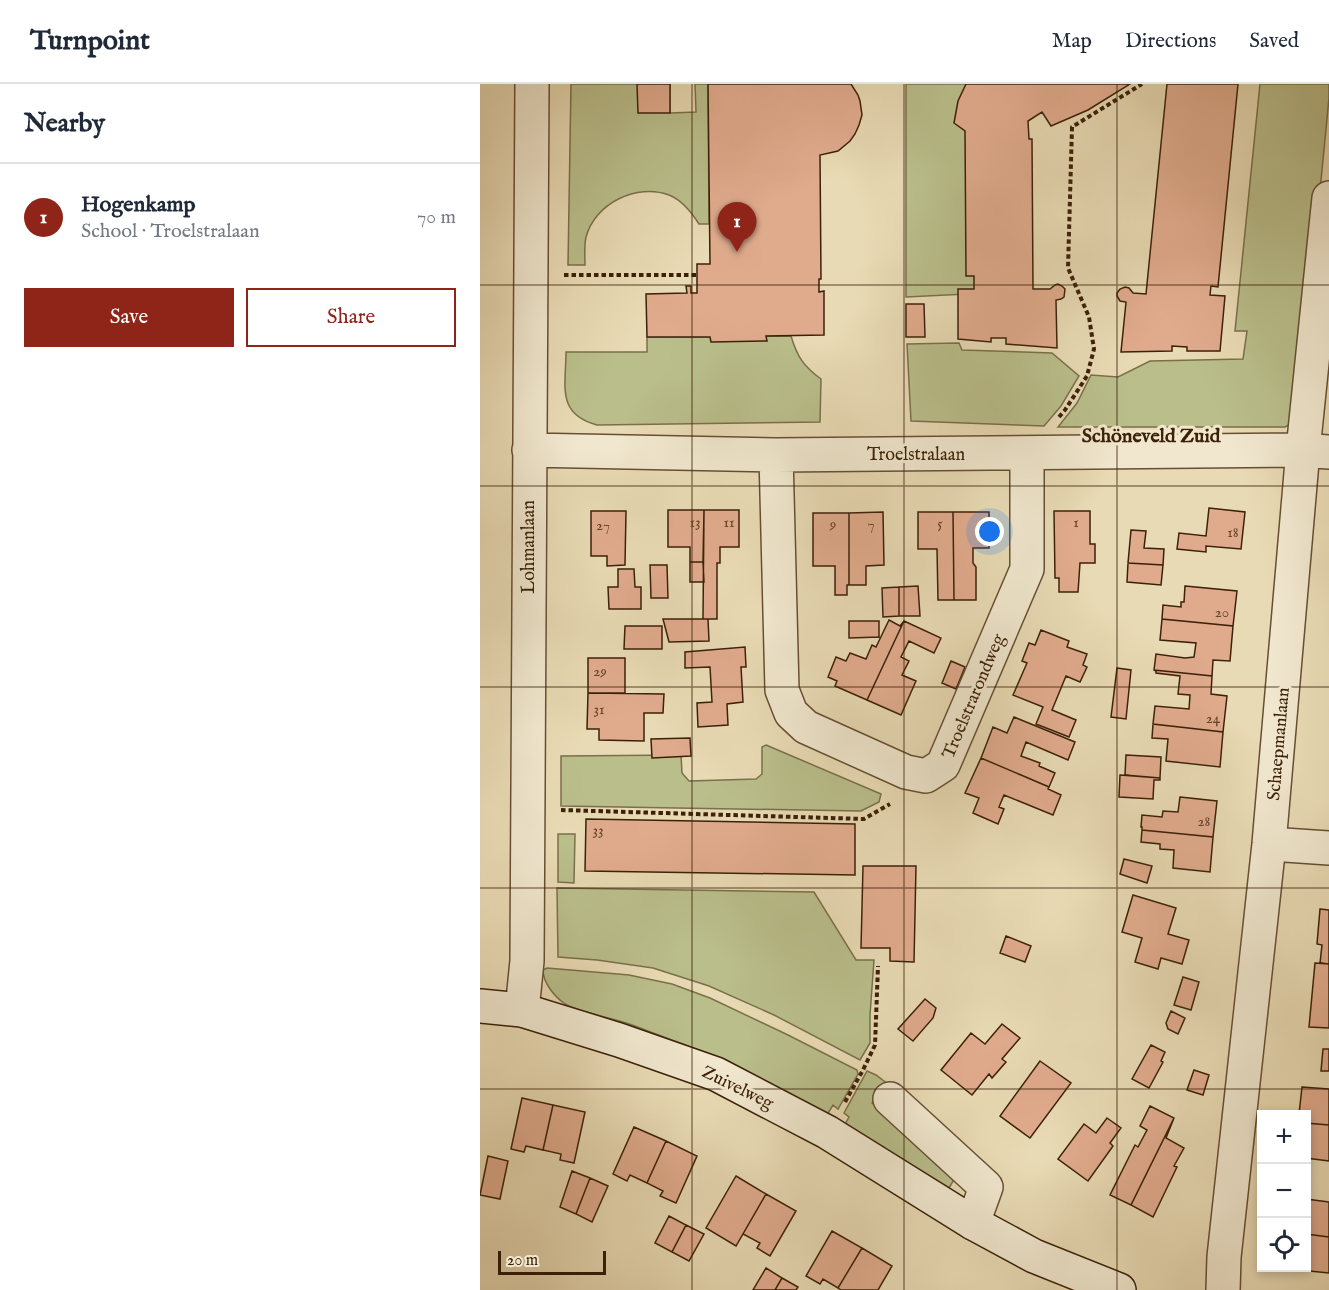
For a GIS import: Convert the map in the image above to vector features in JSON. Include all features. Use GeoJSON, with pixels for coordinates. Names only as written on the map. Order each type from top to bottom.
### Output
{"type":"FeatureCollection","features":[{"type":"Feature","properties":{"kind":"street","name":"Lohmanlaan"},"geometry":{"type":"LineString","coordinates":[[522,1010],[527,961],[532,84]]}},
{"type":"Feature","properties":{"kind":"street","name":"Schaepmanlaan"},"geometry":{"type":"LineString","coordinates":[[1223,1290],[1269,844],[1316,451],[1329,198]]}},
{"type":"Feature","properties":{"kind":"street","name":"Troelstralaan"},"geometry":{"type":"LineString","coordinates":[[529,450],[776,455],[1316,451]]}},
{"type":"Feature","properties":{"kind":"street","name":"Troelstrarondweg"},"geometry":{"type":"LineString","coordinates":[[776,455],[782,690],[791,713],[806,727],[906,772],[926,776],[943,765],[1027,569],[1027,453]]}},
{"type":"Feature","properties":{"kind":"street"},"geometry":{"type":"LineString","coordinates":[[1269,844],[1329,848]]}},
{"type":"Feature","properties":{"kind":"street","name":"Zuivelweg"},"geometry":{"type":"LineString","coordinates":[[480,1006],[522,1010],[619,1040],[716,1074],[827,1132],[973,1223],[1034,1256],[1119,1290]]}},
{"type":"Feature","properties":{"kind":"street"},"geometry":{"type":"LineString","coordinates":[[890,1099],[986,1187],[973,1223]]}},
{"type":"Feature","properties":{"kind":"path"},"geometry":{"type":"LineString","coordinates":[[1027,453],[1065,410],[1086,376],[1094,350],[1089,317],[1068,268],[1072,128],[1142,84]]}},
{"type":"Feature","properties":{"kind":"path"},"geometry":{"type":"LineString","coordinates":[[530,274],[697,275]]}},
{"type":"Feature","properties":{"kind":"path"},"geometry":{"type":"LineString","coordinates":[[527,809],[864,819],[890,804]]}},
{"type":"Feature","properties":{"kind":"path"},"geometry":{"type":"LineString","coordinates":[[827,1132],[875,1045],[878,966]]}},
{"type":"Feature","properties":{"kind":"green space"},"geometry":{"type":"Polygon","coordinates":[[[571,84],[670,84],[670,113],[696,112],[695,84],[708,84],[709,224],[699,224],[682,203],[669,195],[657,192],[631,194],[619,199],[598,214],[585,240],[585,265],[568,265],[571,84]]]}},
{"type":"Feature","properties":{"kind":"green space"},"geometry":{"type":"Polygon","coordinates":[[[906,84],[1013,84],[987,293],[906,297],[906,84]]]}},
{"type":"Feature","properties":{"kind":"green space"},"geometry":{"type":"Polygon","coordinates":[[[1260,84],[1329,84],[1300,396],[1291,424],[1285,427],[1058,427],[1077,403],[1091,375],[1118,377],[1150,361],[1243,359],[1247,331],[1235,331],[1260,84]]]}},
{"type":"Feature","properties":{"kind":"green space"},"geometry":{"type":"Polygon","coordinates":[[[791,336],[802,360],[821,379],[820,422],[597,425],[575,414],[566,397],[566,352],[647,352],[647,337],[791,336]]]}},
{"type":"Feature","properties":{"kind":"green space"},"geometry":{"type":"Polygon","coordinates":[[[959,343],[962,350],[1052,353],[1079,376],[1061,406],[1044,426],[911,421],[907,344],[959,343]]]}},
{"type":"Feature","properties":{"kind":"green space"},"geometry":{"type":"Polygon","coordinates":[[[766,745],[881,794],[879,802],[861,811],[561,806],[561,756],[681,755],[682,773],[689,781],[756,779],[762,774],[762,747],[766,745]]]}},
{"type":"Feature","properties":{"kind":"green space"},"geometry":{"type":"Polygon","coordinates":[[[558,834],[575,834],[574,883],[558,882],[558,834]]]}},
{"type":"Feature","properties":{"kind":"green space"},"geometry":{"type":"Polygon","coordinates":[[[557,888],[814,892],[856,960],[874,960],[870,1043],[860,1060],[774,1015],[709,986],[653,968],[558,957],[557,888]]]}},
{"type":"Feature","properties":{"kind":"green space"},"geometry":{"type":"Polygon","coordinates":[[[547,968],[629,975],[672,984],[710,998],[788,1035],[857,1070],[858,1074],[838,1109],[833,1105],[827,1115],[764,1080],[714,1056],[627,1023],[581,1011],[565,1004],[547,985],[543,970],[547,968]]]}},
{"type":"Feature","properties":{"kind":"green space"},"geometry":{"type":"Polygon","coordinates":[[[867,1071],[888,1084],[872,1103],[955,1178],[949,1188],[844,1126],[849,1117],[844,1113],[867,1071]]]}},
{"type":"Feature","properties":{"kind":"building"},"geometry":{"type":"Polygon","coordinates":[[[637,84],[670,84],[670,113],[638,113],[637,84]]]}},
{"type":"Feature","properties":{"kind":"building"},"geometry":{"type":"Polygon","coordinates":[[[708,84],[851,84],[858,95],[862,115],[855,134],[838,151],[820,155],[821,279],[819,279],[819,292],[824,291],[824,335],[766,336],[767,341],[711,342],[710,337],[647,337],[646,294],[687,293],[686,286],[691,286],[691,293],[697,293],[697,264],[710,264],[708,84]]]}},
{"type":"Feature","properties":{"kind":"building"},"geometry":{"type":"Polygon","coordinates":[[[966,84],[1130,84],[1088,110],[1051,126],[1042,112],[1028,121],[1029,139],[1032,139],[1033,289],[1050,289],[1058,284],[1065,289],[1064,297],[1056,300],[1057,348],[1006,344],[1006,338],[991,338],[991,342],[958,339],[958,289],[974,289],[974,276],[966,276],[965,131],[954,123],[958,101],[966,84]]]}},
{"type":"Feature","properties":{"kind":"building"},"geometry":{"type":"Polygon","coordinates":[[[1167,84],[1238,84],[1218,287],[1211,286],[1210,295],[1225,296],[1220,351],[1187,351],[1187,347],[1172,346],[1172,351],[1121,352],[1126,302],[1120,301],[1117,293],[1125,287],[1133,293],[1146,294],[1167,84]]]}},
{"type":"Feature","properties":{"kind":"building"},"geometry":{"type":"Polygon","coordinates":[[[906,304],[924,304],[925,337],[906,337],[906,304]]]}},
{"type":"Feature","properties":{"kind":"building"},"geometry":{"type":"Polygon","coordinates":[[[1209,508],[1245,512],[1241,549],[1206,546],[1206,552],[1177,549],[1179,533],[1206,536],[1209,508]]]}},
{"type":"Feature","properties":{"kind":"building"},"geometry":{"type":"Polygon","coordinates":[[[668,510],[704,510],[703,562],[690,562],[690,547],[668,547],[668,510]]]}},
{"type":"Feature","properties":{"kind":"building"},"geometry":{"type":"Polygon","coordinates":[[[704,510],[739,510],[739,547],[720,547],[720,563],[717,563],[717,619],[703,619],[704,510]]]}},
{"type":"Feature","properties":{"kind":"building"},"geometry":{"type":"Polygon","coordinates":[[[591,511],[626,511],[625,565],[607,566],[607,556],[591,556],[591,511]]]}},
{"type":"Feature","properties":{"kind":"building"},"geometry":{"type":"Polygon","coordinates":[[[1054,511],[1090,511],[1090,544],[1095,544],[1095,563],[1080,563],[1078,592],[1059,592],[1059,578],[1055,578],[1054,511]]]}},
{"type":"Feature","properties":{"kind":"building"},"geometry":{"type":"Polygon","coordinates":[[[883,512],[884,565],[866,566],[866,585],[849,585],[849,513],[883,512]]]}},
{"type":"Feature","properties":{"kind":"building"},"geometry":{"type":"Polygon","coordinates":[[[918,512],[953,512],[954,600],[938,600],[937,549],[918,549],[918,512]]]}},
{"type":"Feature","properties":{"kind":"building"},"geometry":{"type":"Polygon","coordinates":[[[953,512],[989,512],[989,548],[973,548],[973,563],[976,567],[976,600],[954,600],[953,512]]]}},
{"type":"Feature","properties":{"kind":"building"},"geometry":{"type":"Polygon","coordinates":[[[813,513],[849,513],[847,595],[835,595],[835,566],[813,566],[813,513]]]}},
{"type":"Feature","properties":{"kind":"building"},"geometry":{"type":"Polygon","coordinates":[[[1131,530],[1146,531],[1144,548],[1164,549],[1163,565],[1128,563],[1131,530]]]}},
{"type":"Feature","properties":{"kind":"building"},"geometry":{"type":"Polygon","coordinates":[[[690,562],[703,562],[704,582],[690,582],[690,562]]]}},
{"type":"Feature","properties":{"kind":"building"},"geometry":{"type":"Polygon","coordinates":[[[1128,563],[1163,565],[1161,585],[1127,582],[1128,563]]]}},
{"type":"Feature","properties":{"kind":"building"},"geometry":{"type":"Polygon","coordinates":[[[650,565],[667,565],[668,598],[651,598],[650,565]]]}},
{"type":"Feature","properties":{"kind":"building"},"geometry":{"type":"Polygon","coordinates":[[[618,569],[634,569],[635,587],[641,587],[641,609],[609,609],[608,587],[618,587],[618,569]]]}},
{"type":"Feature","properties":{"kind":"building"},"geometry":{"type":"Polygon","coordinates":[[[918,586],[920,616],[899,616],[899,587],[918,586]]]}},
{"type":"Feature","properties":{"kind":"building"},"geometry":{"type":"Polygon","coordinates":[[[1185,586],[1237,591],[1233,626],[1162,619],[1163,605],[1181,607],[1181,602],[1184,602],[1185,586]]]}},
{"type":"Feature","properties":{"kind":"building"},"geometry":{"type":"Polygon","coordinates":[[[899,587],[899,616],[883,617],[882,588],[899,587]]]}},
{"type":"Feature","properties":{"kind":"building"},"geometry":{"type":"Polygon","coordinates":[[[663,619],[708,619],[709,641],[669,642],[663,619]]]}},
{"type":"Feature","properties":{"kind":"building"},"geometry":{"type":"Polygon","coordinates":[[[1162,619],[1233,626],[1230,661],[1213,660],[1212,676],[1154,670],[1156,654],[1194,657],[1196,643],[1160,640],[1162,619]]]}},
{"type":"Feature","properties":{"kind":"building"},"geometry":{"type":"Polygon","coordinates":[[[889,620],[900,626],[904,621],[867,700],[835,686],[837,681],[828,677],[836,657],[846,661],[850,653],[866,659],[872,645],[876,647],[889,620]]]}},
{"type":"Feature","properties":{"kind":"building"},"geometry":{"type":"Polygon","coordinates":[[[849,621],[879,621],[879,637],[849,638],[849,621]]]}},
{"type":"Feature","properties":{"kind":"building"},"geometry":{"type":"Polygon","coordinates":[[[904,621],[941,638],[934,653],[909,641],[901,657],[909,661],[902,675],[916,681],[901,715],[867,700],[904,621]]]}},
{"type":"Feature","properties":{"kind":"building"},"geometry":{"type":"Polygon","coordinates":[[[625,626],[662,626],[662,649],[624,649],[625,626]]]}},
{"type":"Feature","properties":{"kind":"building"},"geometry":{"type":"Polygon","coordinates":[[[1041,630],[1069,641],[1067,647],[1087,654],[1083,665],[1087,667],[1080,682],[1066,676],[1052,710],[1076,720],[1069,737],[1036,724],[1043,707],[1013,695],[1027,663],[1022,661],[1029,643],[1035,645],[1041,630]]]}},
{"type":"Feature","properties":{"kind":"building"},"geometry":{"type":"Polygon","coordinates":[[[745,647],[746,667],[741,667],[743,702],[727,704],[728,725],[698,727],[697,703],[712,702],[710,667],[685,668],[685,652],[745,647]]]}},
{"type":"Feature","properties":{"kind":"building"},"geometry":{"type":"Polygon","coordinates":[[[588,658],[625,658],[625,693],[588,693],[588,658]]]}},
{"type":"Feature","properties":{"kind":"building"},"geometry":{"type":"Polygon","coordinates":[[[951,661],[965,667],[956,689],[942,683],[951,661]]]}},
{"type":"Feature","properties":{"kind":"building"},"geometry":{"type":"Polygon","coordinates":[[[1117,668],[1131,670],[1126,719],[1111,717],[1117,668]]]}},
{"type":"Feature","properties":{"kind":"building"},"geometry":{"type":"Polygon","coordinates":[[[1154,670],[1212,676],[1211,694],[1227,696],[1223,732],[1153,724],[1155,706],[1189,709],[1190,695],[1178,694],[1180,676],[1156,673],[1154,670]]]}},
{"type":"Feature","properties":{"kind":"building"},"geometry":{"type":"Polygon","coordinates":[[[588,693],[664,694],[663,713],[644,713],[644,741],[599,740],[599,729],[587,729],[588,693]]]}},
{"type":"Feature","properties":{"kind":"building"},"geometry":{"type":"Polygon","coordinates":[[[1014,717],[1075,742],[1068,760],[1026,742],[1021,756],[1040,763],[1039,766],[1055,773],[1049,787],[981,758],[993,727],[1007,733],[1014,717]]]}},
{"type":"Feature","properties":{"kind":"building"},"geometry":{"type":"Polygon","coordinates":[[[1153,724],[1223,732],[1220,767],[1166,761],[1168,739],[1152,738],[1153,724]]]}},
{"type":"Feature","properties":{"kind":"building"},"geometry":{"type":"Polygon","coordinates":[[[690,738],[691,756],[652,758],[651,739],[690,738]]]}},
{"type":"Feature","properties":{"kind":"building"},"geometry":{"type":"Polygon","coordinates":[[[1126,755],[1161,757],[1160,778],[1125,775],[1126,755]]]}},
{"type":"Feature","properties":{"kind":"building"},"geometry":{"type":"Polygon","coordinates":[[[981,758],[1049,787],[1048,789],[1061,795],[1053,815],[1004,795],[999,807],[1004,809],[998,824],[973,813],[979,798],[965,793],[981,758]]]}},
{"type":"Feature","properties":{"kind":"building"},"geometry":{"type":"Polygon","coordinates":[[[1120,775],[1160,778],[1160,780],[1154,780],[1153,799],[1119,797],[1120,775]]]}},
{"type":"Feature","properties":{"kind":"building"},"geometry":{"type":"Polygon","coordinates":[[[1180,797],[1217,801],[1213,837],[1142,830],[1142,815],[1162,817],[1163,811],[1178,812],[1180,797]]]}},
{"type":"Feature","properties":{"kind":"building"},"geometry":{"type":"Polygon","coordinates":[[[586,819],[855,824],[855,875],[585,871],[586,819]]]}},
{"type":"Feature","properties":{"kind":"building"},"geometry":{"type":"Polygon","coordinates":[[[1142,830],[1213,837],[1210,872],[1173,868],[1174,850],[1160,849],[1160,844],[1141,842],[1142,830]]]}},
{"type":"Feature","properties":{"kind":"building"},"geometry":{"type":"Polygon","coordinates":[[[1124,859],[1152,866],[1147,883],[1120,874],[1124,859]]]}},
{"type":"Feature","properties":{"kind":"building"},"geometry":{"type":"Polygon","coordinates":[[[863,866],[916,866],[914,962],[890,961],[890,948],[861,948],[863,866]]]}},
{"type":"Feature","properties":{"kind":"building"},"geometry":{"type":"Polygon","coordinates":[[[1133,895],[1176,908],[1168,934],[1189,940],[1182,964],[1161,958],[1158,969],[1135,962],[1142,938],[1122,932],[1133,895]]]}},
{"type":"Feature","properties":{"kind":"building"},"geometry":{"type":"Polygon","coordinates":[[[1320,909],[1329,910],[1329,964],[1320,963],[1322,945],[1317,944],[1320,909]]]}},
{"type":"Feature","properties":{"kind":"building"},"geometry":{"type":"Polygon","coordinates":[[[1006,936],[1031,946],[1025,962],[1000,953],[1006,936]]]}},
{"type":"Feature","properties":{"kind":"building"},"geometry":{"type":"Polygon","coordinates":[[[1315,963],[1329,964],[1329,1028],[1309,1027],[1315,963]]]}},
{"type":"Feature","properties":{"kind":"building"},"geometry":{"type":"Polygon","coordinates":[[[1183,977],[1199,982],[1191,1010],[1174,1005],[1183,977]]]}},
{"type":"Feature","properties":{"kind":"building"},"geometry":{"type":"Polygon","coordinates":[[[925,999],[936,1008],[933,1018],[913,1041],[898,1029],[925,999]]]}},
{"type":"Feature","properties":{"kind":"building"},"geometry":{"type":"Polygon","coordinates":[[[1171,1011],[1185,1018],[1178,1034],[1168,1029],[1166,1023],[1171,1011]]]}},
{"type":"Feature","properties":{"kind":"building"},"geometry":{"type":"Polygon","coordinates":[[[1002,1024],[1020,1038],[1002,1059],[1006,1062],[992,1078],[989,1074],[972,1095],[941,1070],[971,1033],[985,1044],[1002,1024]]]}},
{"type":"Feature","properties":{"kind":"building"},"geometry":{"type":"Polygon","coordinates":[[[1151,1045],[1165,1052],[1161,1061],[1163,1062],[1149,1088],[1132,1079],[1151,1045]]]}},
{"type":"Feature","properties":{"kind":"building"},"geometry":{"type":"Polygon","coordinates":[[[1323,1049],[1329,1049],[1329,1071],[1321,1071],[1323,1049]]]}},
{"type":"Feature","properties":{"kind":"building"},"geometry":{"type":"Polygon","coordinates":[[[1040,1061],[1071,1083],[1030,1138],[1000,1116],[1040,1061]]]}},
{"type":"Feature","properties":{"kind":"building"},"geometry":{"type":"Polygon","coordinates":[[[1194,1070],[1209,1075],[1203,1095],[1187,1090],[1194,1070]]]}},
{"type":"Feature","properties":{"kind":"building"},"geometry":{"type":"Polygon","coordinates":[[[1302,1087],[1329,1089],[1329,1125],[1311,1123],[1311,1110],[1299,1110],[1302,1087]]]}},
{"type":"Feature","properties":{"kind":"building"},"geometry":{"type":"Polygon","coordinates":[[[522,1098],[553,1105],[543,1150],[526,1146],[524,1152],[511,1149],[522,1098]]]}},
{"type":"Feature","properties":{"kind":"building"},"geometry":{"type":"Polygon","coordinates":[[[553,1105],[585,1112],[574,1163],[560,1160],[561,1154],[543,1150],[553,1105]]]}},
{"type":"Feature","properties":{"kind":"building"},"geometry":{"type":"Polygon","coordinates":[[[1150,1106],[1174,1118],[1131,1205],[1110,1195],[1135,1145],[1138,1147],[1147,1130],[1140,1126],[1150,1106]]]}},
{"type":"Feature","properties":{"kind":"building"},"geometry":{"type":"Polygon","coordinates":[[[1107,1118],[1121,1128],[1110,1143],[1113,1146],[1088,1181],[1058,1159],[1084,1124],[1096,1133],[1107,1118]]]}},
{"type":"Feature","properties":{"kind":"building"},"geometry":{"type":"Polygon","coordinates":[[[1174,1118],[1166,1138],[1184,1148],[1153,1217],[1131,1205],[1174,1118]]]}},
{"type":"Feature","properties":{"kind":"building"},"geometry":{"type":"Polygon","coordinates":[[[1311,1123],[1329,1125],[1329,1161],[1311,1159],[1311,1123]]]}},
{"type":"Feature","properties":{"kind":"building"},"geometry":{"type":"Polygon","coordinates":[[[634,1127],[666,1141],[647,1183],[630,1175],[627,1181],[613,1174],[634,1127]]]}},
{"type":"Feature","properties":{"kind":"building"},"geometry":{"type":"Polygon","coordinates":[[[666,1141],[697,1156],[676,1203],[660,1196],[663,1191],[647,1183],[666,1141]]]}},
{"type":"Feature","properties":{"kind":"building"},"geometry":{"type":"Polygon","coordinates":[[[488,1156],[508,1161],[500,1199],[480,1195],[488,1156]]]}},
{"type":"Feature","properties":{"kind":"building"},"geometry":{"type":"Polygon","coordinates":[[[572,1171],[590,1178],[576,1214],[560,1207],[572,1171]]]}},
{"type":"Feature","properties":{"kind":"building"},"geometry":{"type":"Polygon","coordinates":[[[736,1176],[766,1194],[736,1246],[706,1228],[736,1176]]]}},
{"type":"Feature","properties":{"kind":"building"},"geometry":{"type":"Polygon","coordinates":[[[590,1178],[608,1186],[592,1222],[576,1214],[590,1178]]]}},
{"type":"Feature","properties":{"kind":"building"},"geometry":{"type":"Polygon","coordinates":[[[766,1194],[796,1211],[770,1256],[757,1248],[760,1243],[743,1234],[766,1194]]]}},
{"type":"Feature","properties":{"kind":"building"},"geometry":{"type":"Polygon","coordinates":[[[1311,1200],[1329,1202],[1329,1237],[1311,1235],[1311,1200]]]}},
{"type":"Feature","properties":{"kind":"building"},"geometry":{"type":"Polygon","coordinates":[[[669,1216],[686,1225],[672,1252],[655,1243],[669,1216]]]}},
{"type":"Feature","properties":{"kind":"building"},"geometry":{"type":"Polygon","coordinates":[[[686,1225],[704,1234],[689,1261],[672,1252],[686,1225]]]}},
{"type":"Feature","properties":{"kind":"building"},"geometry":{"type":"Polygon","coordinates":[[[832,1231],[862,1248],[838,1288],[823,1279],[820,1284],[806,1276],[832,1231]]]}},
{"type":"Feature","properties":{"kind":"building"},"geometry":{"type":"Polygon","coordinates":[[[1311,1235],[1329,1237],[1329,1273],[1311,1271],[1311,1235]]]}},
{"type":"Feature","properties":{"kind":"building"},"geometry":{"type":"Polygon","coordinates":[[[862,1248],[892,1266],[878,1290],[841,1290],[838,1288],[862,1248]]]}},
{"type":"Feature","properties":{"kind":"building"},"geometry":{"type":"Polygon","coordinates":[[[766,1268],[782,1278],[775,1290],[753,1290],[766,1268]]]}},
{"type":"Feature","properties":{"kind":"building"},"geometry":{"type":"Polygon","coordinates":[[[782,1278],[798,1287],[796,1290],[775,1290],[782,1278]]]}},
{"type":"Feature","properties":{"kind":"place","name":"Hogenkamp"},"geometry":{"type":"Point","coordinates":[737,252]}},
{"type":"Feature","properties":{"kind":"district","name":"Schöneveld Zuid"},"geometry":{"type":"Point","coordinates":[1151,435]}}]}
